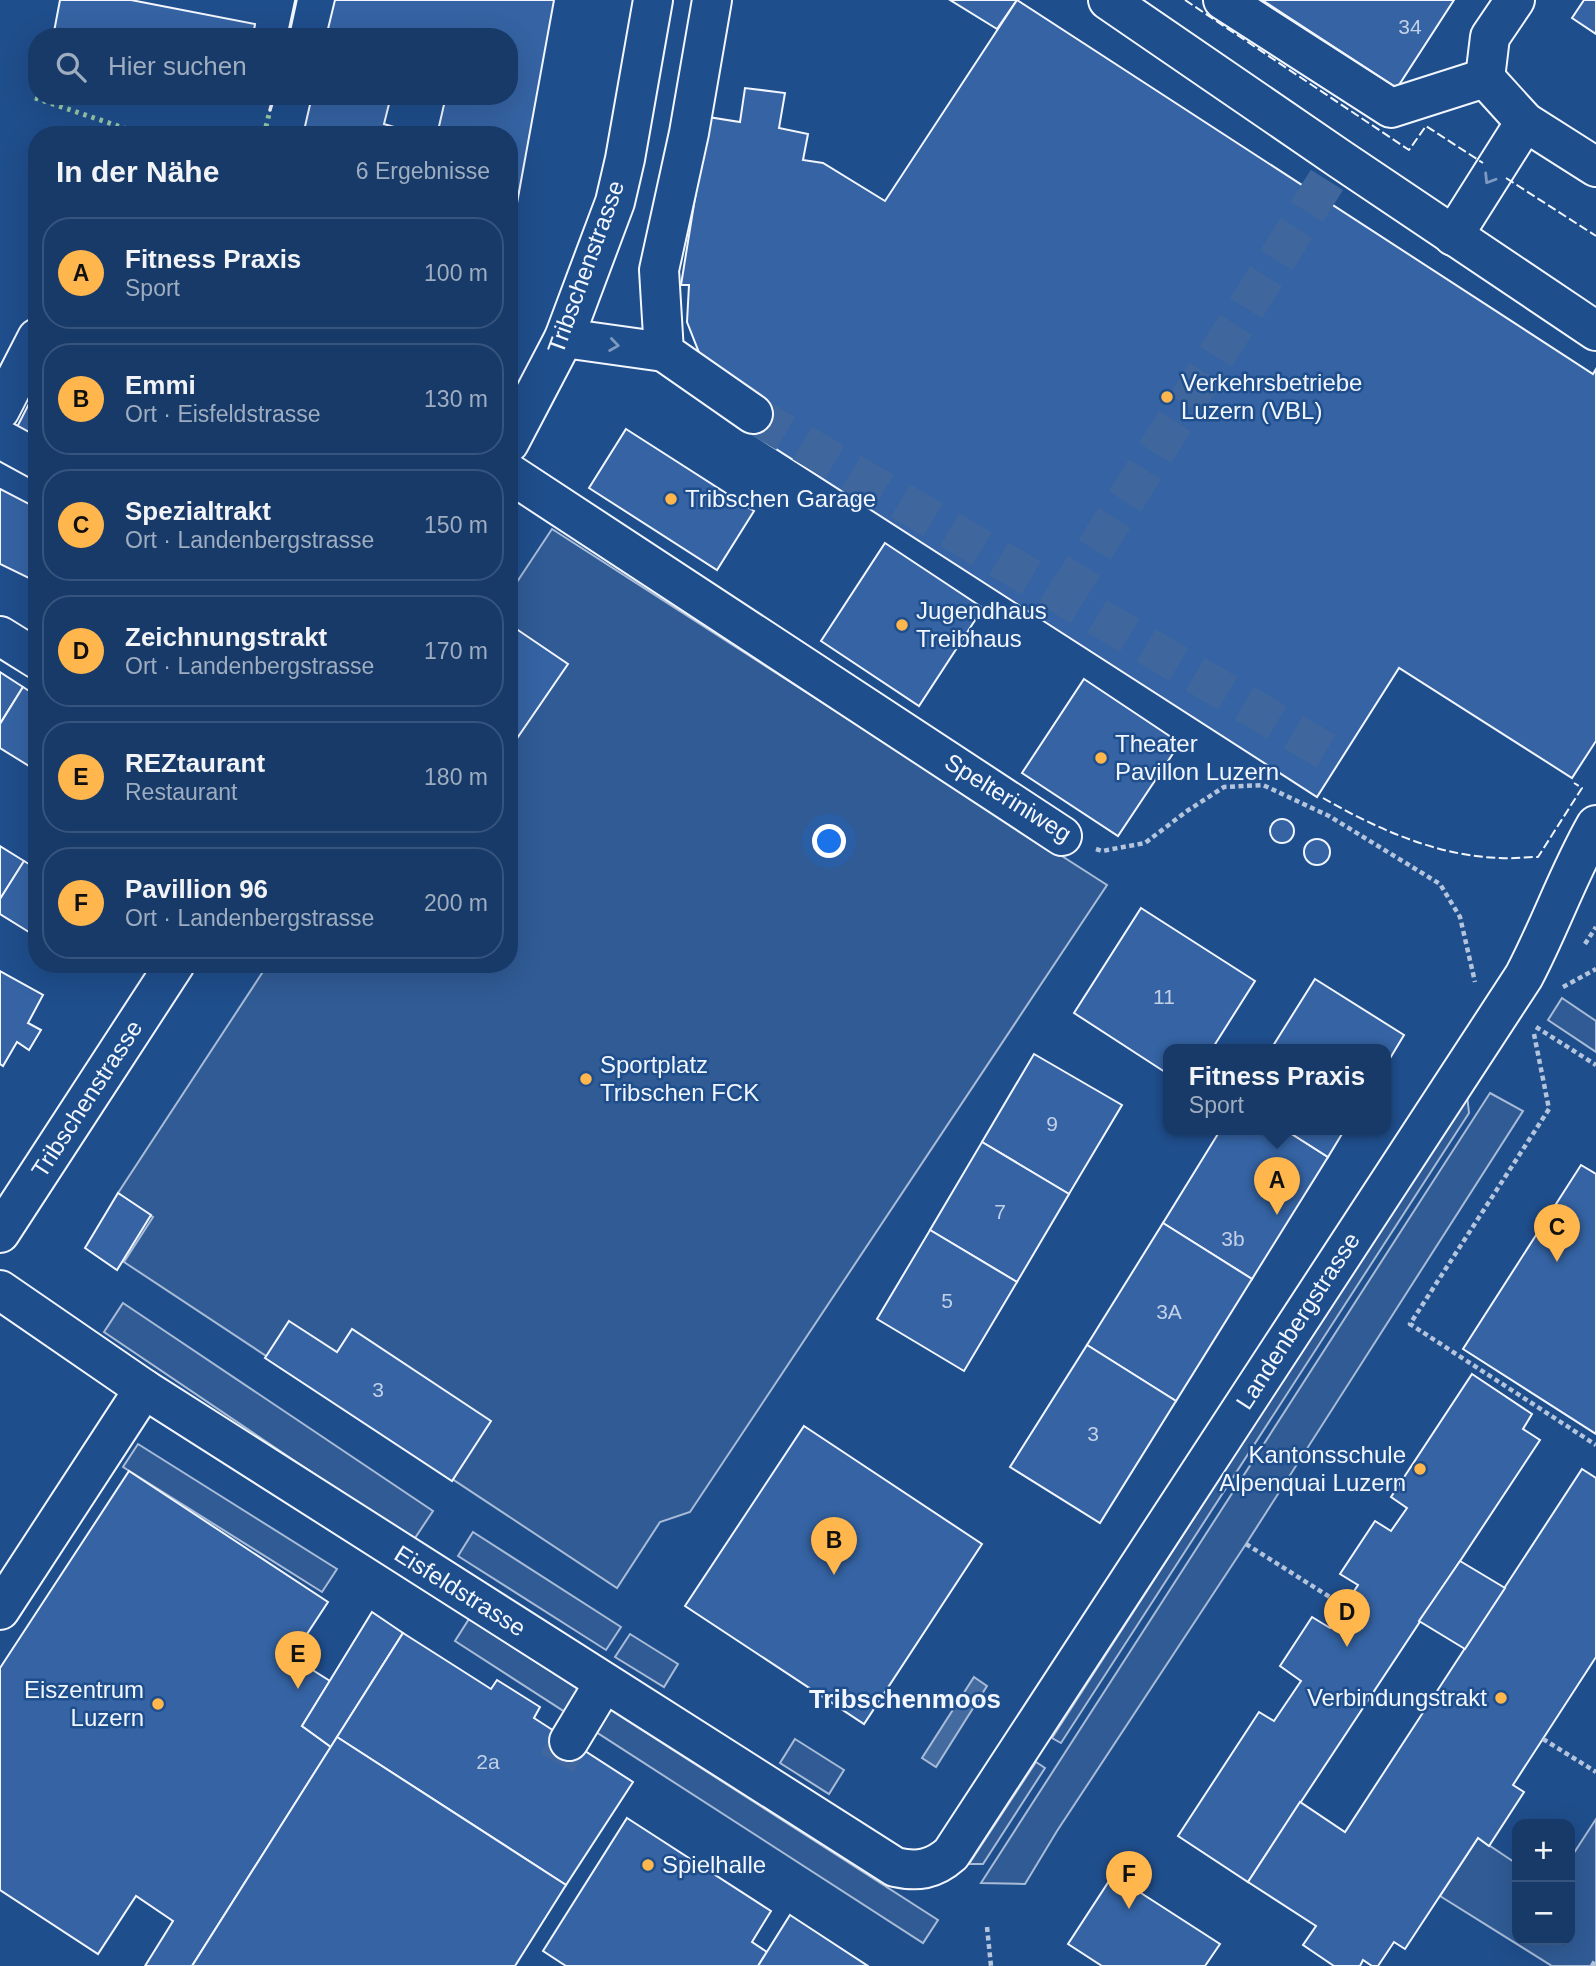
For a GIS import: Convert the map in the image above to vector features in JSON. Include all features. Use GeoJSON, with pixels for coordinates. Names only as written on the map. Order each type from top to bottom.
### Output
{"type":"FeatureCollection","features":[{"type":"Feature","properties":{"kind":"street","name":"Tribschenstrasse"},"geometry":{"type":"LineString","coordinates":[[518,426],[564,338],[615,202],[653,0]]}},
{"type":"Feature","properties":{"kind":"street"},"geometry":{"type":"LineString","coordinates":[[664,352],[659,270],[689,134],[712,0]]}},
{"type":"Feature","properties":{"kind":"street"},"geometry":{"type":"LineString","coordinates":[[1108,0],[1596,331]]}},
{"type":"Feature","properties":{"kind":"street"},"geometry":{"type":"LineString","coordinates":[[1223,0],[1391,108],[1485,78]]}},
{"type":"Feature","properties":{"kind":"street"},"geometry":{"type":"LineString","coordinates":[[1515,0],[1490,37],[1485,78],[1525,122],[1596,167]]}},
{"type":"Feature","properties":{"kind":"street"},"geometry":{"type":"LineString","coordinates":[[1453,236],[1525,122]]}},
{"type":"Feature","properties":{"kind":"street"},"geometry":{"type":"LineString","coordinates":[[564,338],[664,352],[753,414]]}},
{"type":"Feature","properties":{"kind":"street"},"geometry":{"type":"LineString","coordinates":[[0,410],[28,356]]}},
{"type":"Feature","properties":{"kind":"street"},"geometry":{"type":"LineString","coordinates":[[0,439],[28,454]]}},
{"type":"Feature","properties":{"kind":"street","name":"Spelteriniweg"},"geometry":{"type":"LineString","coordinates":[[518,480],[1062,836]]}},
{"type":"Feature","properties":{"kind":"street"},"geometry":{"type":"LineString","coordinates":[[0,636],[28,653]]}},
{"type":"Feature","properties":{"kind":"street","name":"Landenbergstrasse"},"geometry":{"type":"LineString","coordinates":[[929,1868],[941,1863],[951,1854],[1502,1011],[1545,936],[1596,825]]}},
{"type":"Feature","properties":{"kind":"street","name":"Tribschenstrasse"},"geometry":{"type":"LineString","coordinates":[[0,1233],[168,973]]}},
{"type":"Feature","properties":{"kind":"street","name":"Eisfeldstrasse"},"geometry":{"type":"LineString","coordinates":[[0,1290],[144,1389],[895,1867],[912,1871],[929,1868]]}},
{"type":"Feature","properties":{"kind":"street"},"geometry":{"type":"LineString","coordinates":[[0,1610],[144,1389]]}},
{"type":"Feature","properties":{"kind":"street"},"geometry":{"type":"LineString","coordinates":[[569,1741],[604,1683]]}},
{"type":"Feature","properties":{"kind":"path","name":"Spelteriniweg"},"geometry":{"type":"LineString","coordinates":[[1062,836],[1102,851],[1145,843],[1187,811],[1224,788],[1264,785],[1329,816],[1440,884],[1460,917],[1478,995],[1502,1011],[1537,1027],[1596,1065]]}},
{"type":"Feature","properties":{"kind":"path"},"geometry":{"type":"LineString","coordinates":[[1584,947],[1596,927]]}},
{"type":"Feature","properties":{"kind":"path"},"geometry":{"type":"LineString","coordinates":[[1565,976],[1560,988],[1596,969]]}},
{"type":"Feature","properties":{"kind":"path"},"geometry":{"type":"LineString","coordinates":[[1543,1017],[1532,1036],[1549,1109],[1410,1324],[1596,1445]]}},
{"type":"Feature","properties":{"kind":"path"},"geometry":{"type":"LineString","coordinates":[[1245,1544],[1344,1606]]}},
{"type":"Feature","properties":{"kind":"path"},"geometry":{"type":"LineString","coordinates":[[1543,1739],[1596,1772]]}},
{"type":"Feature","properties":{"kind":"path"},"geometry":{"type":"LineString","coordinates":[[987,1927],[991,1966]]}},
{"type":"Feature","properties":{"kind":"path"},"geometry":{"type":"LineString","coordinates":[[1592,1966],[1596,1959]]}},
{"type":"Feature","properties":{"kind":"shaded area","name":"Sportplatz Tribschen FCK"},"geometry":{"type":"Polygon","coordinates":[[[552,529],[1107,885],[690,1512],[660,1522],[617,1588],[124,1262],[153,1217],[118,1193],[262,973],[518,973],[518,580],[552,529]]]}},
{"type":"Feature","properties":{"kind":"shaded area"},"geometry":{"type":"Polygon","coordinates":[[[1562,998],[1596,1021],[1596,1052],[1548,1020],[1562,998]]]}},
{"type":"Feature","properties":{"kind":"shaded area"},"geometry":{"type":"Polygon","coordinates":[[[1490,1093],[1523,1111],[1246,1544],[1025,1884],[981,1883],[1490,1093]]]}},
{"type":"Feature","properties":{"kind":"shaded area"},"geometry":{"type":"Polygon","coordinates":[[[1467,1095],[1469,1113],[1061,1743],[1052,1738],[1467,1095]]]}},
{"type":"Feature","properties":{"kind":"shaded area"},"geometry":{"type":"Polygon","coordinates":[[[123,1303],[433,1511],[413,1541],[104,1332],[123,1303]]]}},
{"type":"Feature","properties":{"kind":"shaded area"},"geometry":{"type":"Polygon","coordinates":[[[138,1444],[337,1569],[322,1592],[123,1467],[138,1444]]]}},
{"type":"Feature","properties":{"kind":"shaded area"},"geometry":{"type":"Polygon","coordinates":[[[473,1532],[621,1627],[606,1650],[458,1556],[473,1532]]]}},
{"type":"Feature","properties":{"kind":"shaded area"},"geometry":{"type":"Polygon","coordinates":[[[469,1619],[938,1920],[923,1943],[455,1641],[469,1619]]]}},
{"type":"Feature","properties":{"kind":"shaded area"},"geometry":{"type":"Polygon","coordinates":[[[630,1634],[678,1664],[664,1687],[615,1657],[630,1634]]]}},
{"type":"Feature","properties":{"kind":"shaded area"},"geometry":{"type":"Polygon","coordinates":[[[974,1677],[987,1686],[936,1767],[922,1758],[974,1677]]]}},
{"type":"Feature","properties":{"kind":"shaded area"},"geometry":{"type":"Polygon","coordinates":[[[795,1739],[844,1770],[829,1794],[780,1763],[795,1739]]]}},
{"type":"Feature","properties":{"kind":"shaded area"},"geometry":{"type":"Polygon","coordinates":[[[1036,1762],[1045,1768],[983,1864],[969,1864],[1036,1762]]]}},
{"type":"Feature","properties":{"kind":"shaded area"},"geometry":{"type":"Polygon","coordinates":[[[1596,1819],[1596,1966],[1552,1966],[1518,1945],[1575,1945],[1575,1851],[1596,1819]]]}},
{"type":"Feature","properties":{"kind":"shaded area"},"geometry":{"type":"Polygon","coordinates":[[[1478,1838],[1512,1861],[1512,1941],[1440,1896],[1478,1838]]]}},
{"type":"Feature","properties":{"kind":"building"},"geometry":{"type":"Polygon","coordinates":[[[60,0],[131,0],[255,24],[254,28],[55,28],[60,0]]]}},
{"type":"Feature","properties":{"kind":"building"},"geometry":{"type":"Polygon","coordinates":[[[335,0],[554,0],[518,198],[518,126],[439,126],[444,105],[518,105],[518,28],[328,28],[335,0]]]}},
{"type":"Feature","properties":{"kind":"building"},"geometry":{"type":"Polygon","coordinates":[[[950,0],[1017,0],[997,29],[950,0]]]}},
{"type":"Feature","properties":{"kind":"building","name":"Verkehrsbetriebe Luzern (VBL)"},"geometry":{"type":"Polygon","coordinates":[[[1017,0],[1593,374],[1596,369],[1596,741],[1572,778],[1399,668],[1317,797],[745,429],[700,355],[687,322],[689,285],[681,285],[708,117],[740,122],[745,88],[785,93],[779,128],[808,134],[803,160],[823,163],[885,201],[1017,0]]]}},
{"type":"Feature","properties":{"kind":"building"},"geometry":{"type":"Polygon","coordinates":[[[1262,0],[1454,0],[1397,88],[1262,0]]]}},
{"type":"Feature","properties":{"kind":"building"},"geometry":{"type":"Polygon","coordinates":[[[1584,0],[1596,0],[1596,34],[1572,18],[1584,0]]]}},
{"type":"Feature","properties":{"kind":"building"},"geometry":{"type":"Polygon","coordinates":[[[310,105],[389,105],[384,124],[391,126],[305,126],[310,105]]]}},
{"type":"Feature","properties":{"kind":"building"},"geometry":{"type":"Polygon","coordinates":[[[28,406],[28,435],[16,429],[28,406]]]}},
{"type":"Feature","properties":{"kind":"building","name":"Tribschen Garage"},"geometry":{"type":"Polygon","coordinates":[[[626,429],[754,511],[717,570],[589,488],[626,429]]]}},
{"type":"Feature","properties":{"kind":"building"},"geometry":{"type":"Polygon","coordinates":[[[0,489],[28,503],[28,578],[0,564],[0,489]]]}},
{"type":"Feature","properties":{"kind":"building","name":"Jugendhaus Treibhaus"},"geometry":{"type":"Polygon","coordinates":[[[885,543],[983,608],[919,706],[821,641],[885,543]]]}},
{"type":"Feature","properties":{"kind":"building"},"geometry":{"type":"Polygon","coordinates":[[[518,630],[568,664],[518,737],[518,630]]]}},
{"type":"Feature","properties":{"kind":"building"},"geometry":{"type":"Polygon","coordinates":[[[0,672],[23,687],[0,724],[0,672]]]}},
{"type":"Feature","properties":{"kind":"building","name":"Theater Pavillon Luzern"},"geometry":{"type":"Polygon","coordinates":[[[1084,679],[1180,743],[1118,836],[1022,773],[1084,679]]]}},
{"type":"Feature","properties":{"kind":"building"},"geometry":{"type":"Polygon","coordinates":[[[23,687],[28,690],[28,765],[0,748],[0,724],[23,687]]]}},
{"type":"Feature","properties":{"kind":"building"},"geometry":{"type":"Polygon","coordinates":[[[1282,819],[1291,822],[1294,831],[1291,840],[1282,843],[1273,840],[1270,831],[1273,822],[1282,819]]]}},
{"type":"Feature","properties":{"kind":"building"},"geometry":{"type":"Polygon","coordinates":[[[1317,839],[1326,843],[1330,852],[1326,861],[1317,865],[1308,861],[1304,852],[1308,843],[1317,839]]]}},
{"type":"Feature","properties":{"kind":"building"},"geometry":{"type":"Polygon","coordinates":[[[0,846],[24,861],[0,899],[0,846]]]}},
{"type":"Feature","properties":{"kind":"building"},"geometry":{"type":"Polygon","coordinates":[[[24,861],[28,863],[28,931],[0,914],[0,899],[24,861]]]}},
{"type":"Feature","properties":{"kind":"building"},"geometry":{"type":"Polygon","coordinates":[[[1141,908],[1255,981],[1215,1044],[1163,1044],[1163,1071],[1074,1013],[1141,908]]]}},
{"type":"Feature","properties":{"kind":"building"},"geometry":{"type":"Polygon","coordinates":[[[0,971],[43,995],[28,1023],[41,1030],[29,1050],[17,1042],[3,1066],[0,1064],[0,971]]]}},
{"type":"Feature","properties":{"kind":"building"},"geometry":{"type":"Polygon","coordinates":[[[1315,979],[1404,1035],[1391,1057],[1391,1044],[1274,1044],[1315,979]]]}},
{"type":"Feature","properties":{"kind":"building"},"geometry":{"type":"Polygon","coordinates":[[[1034,1054],[1122,1105],[1069,1194],[982,1142],[1034,1054]]]}},
{"type":"Feature","properties":{"kind":"building"},"geometry":{"type":"Polygon","coordinates":[[[1217,1135],[1293,1135],[1328,1157],[1252,1279],[1163,1223],[1217,1135]]]}},
{"type":"Feature","properties":{"kind":"building"},"geometry":{"type":"Polygon","coordinates":[[[1293,1135],[1341,1135],[1328,1157],[1293,1135]]]}},
{"type":"Feature","properties":{"kind":"building"},"geometry":{"type":"Polygon","coordinates":[[[982,1142],[1069,1194],[1017,1282],[930,1230],[982,1142]]]}},
{"type":"Feature","properties":{"kind":"building"},"geometry":{"type":"Polygon","coordinates":[[[1581,1165],[1596,1174],[1596,1434],[1463,1349],[1581,1165]]]}},
{"type":"Feature","properties":{"kind":"building"},"geometry":{"type":"Polygon","coordinates":[[[118,1193],[151,1215],[117,1270],[85,1248],[118,1193]]]}},
{"type":"Feature","properties":{"kind":"building"},"geometry":{"type":"Polygon","coordinates":[[[1163,1223],[1252,1279],[1176,1401],[1087,1345],[1163,1223]]]}},
{"type":"Feature","properties":{"kind":"building"},"geometry":{"type":"Polygon","coordinates":[[[930,1230],[1017,1282],[964,1371],[877,1319],[930,1230]]]}},
{"type":"Feature","properties":{"kind":"building"},"geometry":{"type":"Polygon","coordinates":[[[289,1321],[337,1352],[352,1329],[491,1421],[452,1481],[265,1358],[289,1321]]]}},
{"type":"Feature","properties":{"kind":"building"},"geometry":{"type":"Polygon","coordinates":[[[1087,1345],[1176,1401],[1100,1523],[1010,1467],[1087,1345]]]}},
{"type":"Feature","properties":{"kind":"building"},"geometry":{"type":"Polygon","coordinates":[[[1472,1374],[1532,1414],[1523,1429],[1540,1440],[1248,1882],[1178,1836],[1259,1712],[1274,1721],[1301,1681],[1280,1666],[1312,1617],[1330,1628],[1358,1585],[1340,1574],[1375,1521],[1391,1531],[1407,1508],[1391,1497],[1472,1374]]]}},
{"type":"Feature","properties":{"kind":"building"},"geometry":{"type":"Polygon","coordinates":[[[804,1426],[982,1544],[864,1724],[685,1606],[804,1426]]]}},
{"type":"Feature","properties":{"kind":"building","name":"Verbindungstrakt"},"geometry":{"type":"Polygon","coordinates":[[[1582,1469],[1596,1478],[1596,1657],[1513,1785],[1524,1792],[1489,1846],[1478,1838],[1405,1949],[1394,1942],[1378,1966],[1372,1966],[1363,1960],[1360,1966],[1334,1966],[1303,1945],[1316,1926],[1248,1882],[1300,1802],[1345,1832],[1582,1469]]]}},
{"type":"Feature","properties":{"kind":"building","name":"Eiszentrum Luzern"},"geometry":{"type":"Polygon","coordinates":[[[129,1471],[328,1602],[292,1657],[330,1681],[302,1726],[331,1747],[192,1966],[145,1966],[173,1921],[136,1896],[98,1954],[0,1890],[0,1668],[129,1471]]]}},
{"type":"Feature","properties":{"kind":"building"},"geometry":{"type":"Polygon","coordinates":[[[1460,1561],[1505,1588],[1465,1649],[1419,1621],[1460,1561]]]}},
{"type":"Feature","properties":{"kind":"building"},"geometry":{"type":"Polygon","coordinates":[[[372,1612],[403,1633],[331,1747],[302,1726],[372,1612]]]}},
{"type":"Feature","properties":{"kind":"building"},"geometry":{"type":"Polygon","coordinates":[[[403,1633],[491,1689],[497,1680],[540,1707],[534,1718],[633,1782],[566,1885],[337,1737],[403,1633]]]}},
{"type":"Feature","properties":{"kind":"building"},"geometry":{"type":"Polygon","coordinates":[[[337,1737],[566,1885],[515,1966],[192,1966],[337,1737]]]}},
{"type":"Feature","properties":{"kind":"building","name":"Spielhalle"},"geometry":{"type":"Polygon","coordinates":[[[627,1818],[771,1911],[752,1942],[767,1952],[758,1966],[566,1966],[543,1951],[627,1818]]]}},
{"type":"Feature","properties":{"kind":"building"},"geometry":{"type":"Polygon","coordinates":[[[1113,1875],[1220,1944],[1205,1966],[1102,1966],[1068,1944],[1113,1875]]]}},
{"type":"Feature","properties":{"kind":"building"},"geometry":{"type":"Polygon","coordinates":[[[790,1915],[868,1966],[758,1966],[790,1915]]]}},
{"type":"Feature","properties":{"kind":"tunnel"},"geometry":{"type":"LineString","coordinates":[[1064,598],[1340,159]]}},
{"type":"Feature","properties":{"kind":"tunnel"},"geometry":{"type":"LineString","coordinates":[[753,414],[1341,760]]}},
{"type":"Feature","properties":{"kind":"tunnel"},"geometry":{"type":"LineString","coordinates":[[557,1763],[569,1741]]}},
{"type":"Feature","properties":{"kind":"hedge"},"geometry":{"type":"LineString","coordinates":[[56,105],[118,126]]}},
{"type":"Feature","properties":{"kind":"hedge"},"geometry":{"type":"LineString","coordinates":[[266,126],[270,110]]}},
{"type":"Feature","properties":{"kind":"fence"},"geometry":{"type":"LineString","coordinates":[[1185,0],[1409,150],[1426,126],[1483,163]]}},
{"type":"Feature","properties":{"kind":"fence"},"geometry":{"type":"LineString","coordinates":[[1506,178],[1596,236]]}},
{"type":"Feature","properties":{"kind":"fence"},"geometry":{"type":"LineString","coordinates":[[1323,798],[1386,830],[1431,846],[1477,856],[1538,857],[1582,788],[1574,783]]}},
{"type":"Feature","properties":{"kind":"wall"},"geometry":{"type":"LineString","coordinates":[[290,28],[296,0]]}},
{"type":"Feature","properties":{"kind":"wall"},"geometry":{"type":"LineString","coordinates":[[270,110],[271,105]]}},
{"type":"Feature","properties":{"kind":"place","name":"Verkehrsbetriebe Luzern (VBL)"},"geometry":{"type":"Point","coordinates":[1167,397]}},
{"type":"Feature","properties":{"kind":"place","name":"Tribschen Garage"},"geometry":{"type":"Point","coordinates":[671,499]}},
{"type":"Feature","properties":{"kind":"place","name":"Jugendhaus Treibhaus"},"geometry":{"type":"Point","coordinates":[902,625]}},
{"type":"Feature","properties":{"kind":"place","name":"Theater Pavillon Luzern"},"geometry":{"type":"Point","coordinates":[1101,758]}},
{"type":"Feature","properties":{"kind":"place","name":"Sportplatz Tribschen FCK"},"geometry":{"type":"Point","coordinates":[586,1079]}},
{"type":"Feature","properties":{"kind":"place","name":"Fitness Praxis"},"geometry":{"type":"Point","coordinates":[1277,1215]}},
{"type":"Feature","properties":{"kind":"place","name":"Spezialtrakt"},"geometry":{"type":"Point","coordinates":[1557,1262]}},
{"type":"Feature","properties":{"kind":"place","name":"Kantonsschule Alpenquai Luzern"},"geometry":{"type":"Point","coordinates":[1420,1469]}},
{"type":"Feature","properties":{"kind":"place","name":"Emmi"},"geometry":{"type":"Point","coordinates":[834,1575]}},
{"type":"Feature","properties":{"kind":"place","name":"Zeichnungstrakt"},"geometry":{"type":"Point","coordinates":[1347,1647]}},
{"type":"Feature","properties":{"kind":"place","name":"REZtaurant"},"geometry":{"type":"Point","coordinates":[298,1689]}},
{"type":"Feature","properties":{"kind":"place","name":"Verbindungstrakt"},"geometry":{"type":"Point","coordinates":[1501,1698]}},
{"type":"Feature","properties":{"kind":"place","name":"Eiszentrum Luzern"},"geometry":{"type":"Point","coordinates":[158,1704]}},
{"type":"Feature","properties":{"kind":"place","name":"Spielhalle"},"geometry":{"type":"Point","coordinates":[648,1865]}},
{"type":"Feature","properties":{"kind":"place","name":"Pavillion 96"},"geometry":{"type":"Point","coordinates":[1129,1909]}},
{"type":"Feature","properties":{"kind":"district","name":"Tribschenmoos"},"geometry":{"type":"Point","coordinates":[905,1699]}}]}
